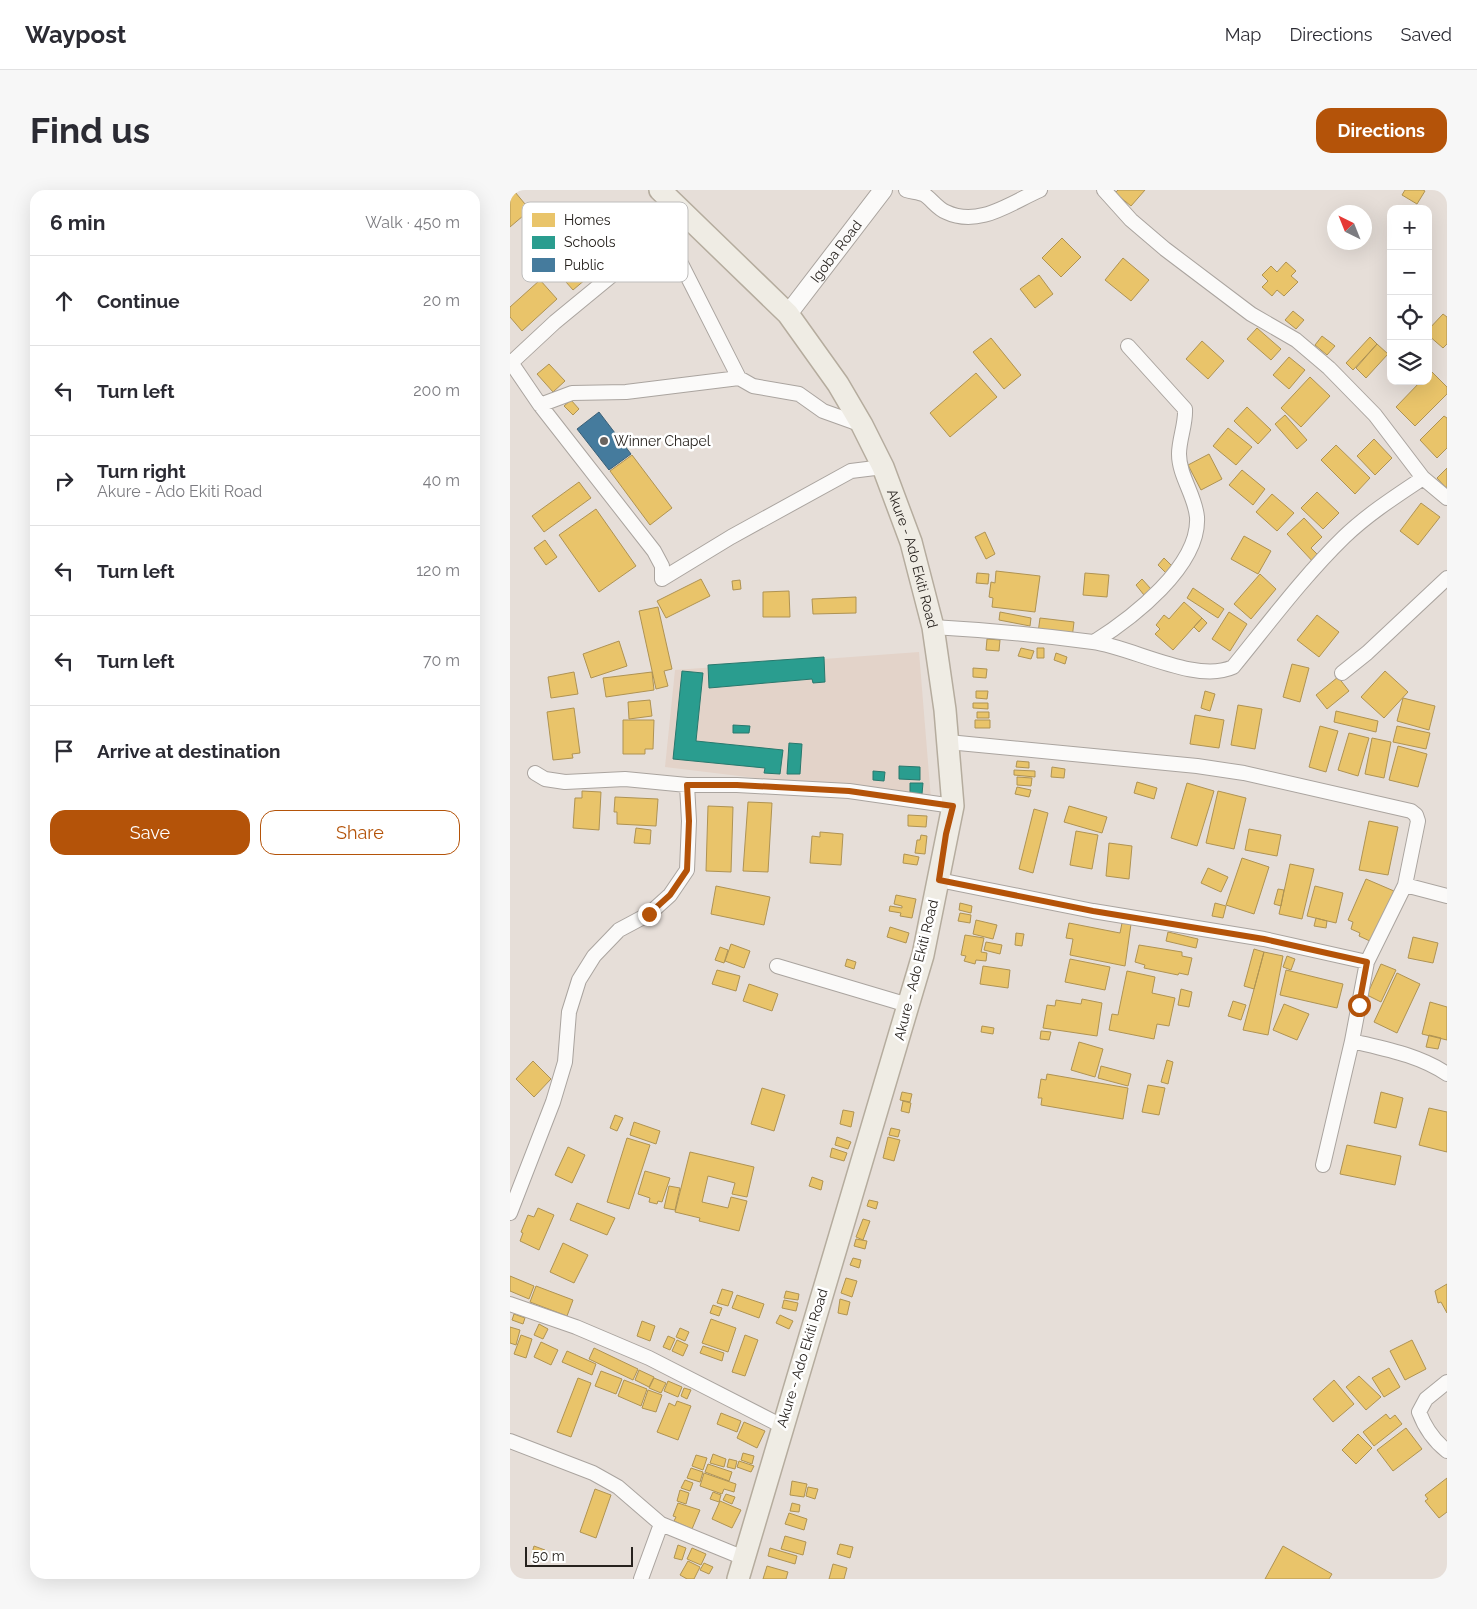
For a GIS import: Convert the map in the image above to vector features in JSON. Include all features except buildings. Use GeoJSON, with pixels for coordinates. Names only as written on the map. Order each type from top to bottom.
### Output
{"type":"FeatureCollection","features":[{"type":"Feature","properties":{"kind":"main road","name":"Akure - Ado Ekiti Road"},"geometry":{"type":"LineString","coordinates":[[660,190],[672,202]]}},
{"type":"Feature","properties":{"kind":"main road","name":"Akure - Ado Ekiti Road"},"geometry":{"type":"LineString","coordinates":[[688,217],[788,314],[838,384],[883,466],[912,542],[933,627],[948,742],[953,806],[946,834],[939,880],[908,1005],[738,1579]]}},
{"type":"Feature","properties":{"kind":"street","name":"Igoba Road"},"geometry":{"type":"LineString","coordinates":[[788,314],[883,190]]}},
{"type":"Feature","properties":{"kind":"street"},"geometry":{"type":"LineString","coordinates":[[906,190],[924,195],[945,212],[967,217],[994,212],[1008,207],[1040,190]]}},
{"type":"Feature","properties":{"kind":"street"},"geometry":{"type":"LineString","coordinates":[[1104,190],[1131,220],[1165,249],[1251,314],[1296,340],[1329,368],[1375,415],[1424,478],[1447,498]]}},
{"type":"Feature","properties":{"kind":"street"},"geometry":{"type":"LineString","coordinates":[[688,277],[739,378],[753,386],[799,394],[823,411],[862,425]]}},
{"type":"Feature","properties":{"kind":"street"},"geometry":{"type":"LineString","coordinates":[[604,282],[511,361],[540,405],[654,551],[662,566],[662,579],[731,537],[851,471],[883,466]]}},
{"type":"Feature","properties":{"kind":"street"},"geometry":{"type":"LineString","coordinates":[[1094,642],[1118,626],[1178,572],[1196,534],[1197,515],[1181,472],[1179,453],[1185,408],[1128,346]]}},
{"type":"Feature","properties":{"kind":"street"},"geometry":{"type":"LineString","coordinates":[[540,405],[572,393],[626,392],[739,378]]}},
{"type":"Feature","properties":{"kind":"street"},"geometry":{"type":"LineString","coordinates":[[933,627],[1094,642],[1185,668],[1224,672],[1233,668],[1290,594],[1344,536],[1379,507],[1424,478]]}},
{"type":"Feature","properties":{"kind":"street"},"geometry":{"type":"LineString","coordinates":[[1342,673],[1367,653],[1447,578]]}},
{"type":"Feature","properties":{"kind":"street"},"geometry":{"type":"LineString","coordinates":[[948,742],[1197,766],[1244,773],[1411,811],[1416,815],[1418,821],[1405,885],[1367,962],[1352,1041],[1323,1165]]}},
{"type":"Feature","properties":{"kind":"street"},"geometry":{"type":"LineString","coordinates":[[535,773],[545,779],[565,782],[625,779],[687,785],[737,785],[849,791],[953,806]]}},
{"type":"Feature","properties":{"kind":"street"},"geometry":{"type":"LineString","coordinates":[[510,1213],[553,1102],[565,1062],[569,1012],[579,980],[594,956],[619,930],[649,914],[670,895],[687,870],[689,821],[687,785]]}},
{"type":"Feature","properties":{"kind":"street"},"geometry":{"type":"LineString","coordinates":[[939,880],[1093,911],[1264,939],[1367,962]]}},
{"type":"Feature","properties":{"kind":"street"},"geometry":{"type":"LineString","coordinates":[[1405,885],[1447,896]]}},
{"type":"Feature","properties":{"kind":"street"},"geometry":{"type":"LineString","coordinates":[[777,966],[908,1005]]}},
{"type":"Feature","properties":{"kind":"street"},"geometry":{"type":"LineString","coordinates":[[1352,1041],[1410,1056],[1432,1064],[1447,1074]]}},
{"type":"Feature","properties":{"kind":"street"},"geometry":{"type":"LineString","coordinates":[[510,1304],[576,1327],[649,1358],[782,1426]]}},
{"type":"Feature","properties":{"kind":"street"},"geometry":{"type":"LineString","coordinates":[[1447,1382],[1426,1399],[1419,1412],[1425,1428],[1447,1451]]}},
{"type":"Feature","properties":{"kind":"street"},"geometry":{"type":"LineString","coordinates":[[510,1440],[593,1473],[618,1487],[661,1524],[744,1558]]}},
{"type":"Feature","properties":{"kind":"street"},"geometry":{"type":"LineString","coordinates":[[641,1579],[661,1524]]}},
{"type":"Feature","properties":{"kind":"shaded area"},"geometry":{"type":"Polygon","coordinates":[[[919,652],[931,799],[665,767],[675,670],[919,652]]]}},
{"type":"Feature","properties":{"kind":"place","name":"Winner Chapel"},"geometry":{"type":"Point","coordinates":[604,441]}},
{"type":"Feature","properties":{"kind":"route"},"geometry":{"type":"LineString","coordinates":[[649,914],[670,895],[687,870],[689,821],[687,785],[737,785],[849,791],[953,806],[946,834],[939,880],[1093,911],[1223,931],[1367,962],[1359,1005]]}}]}
